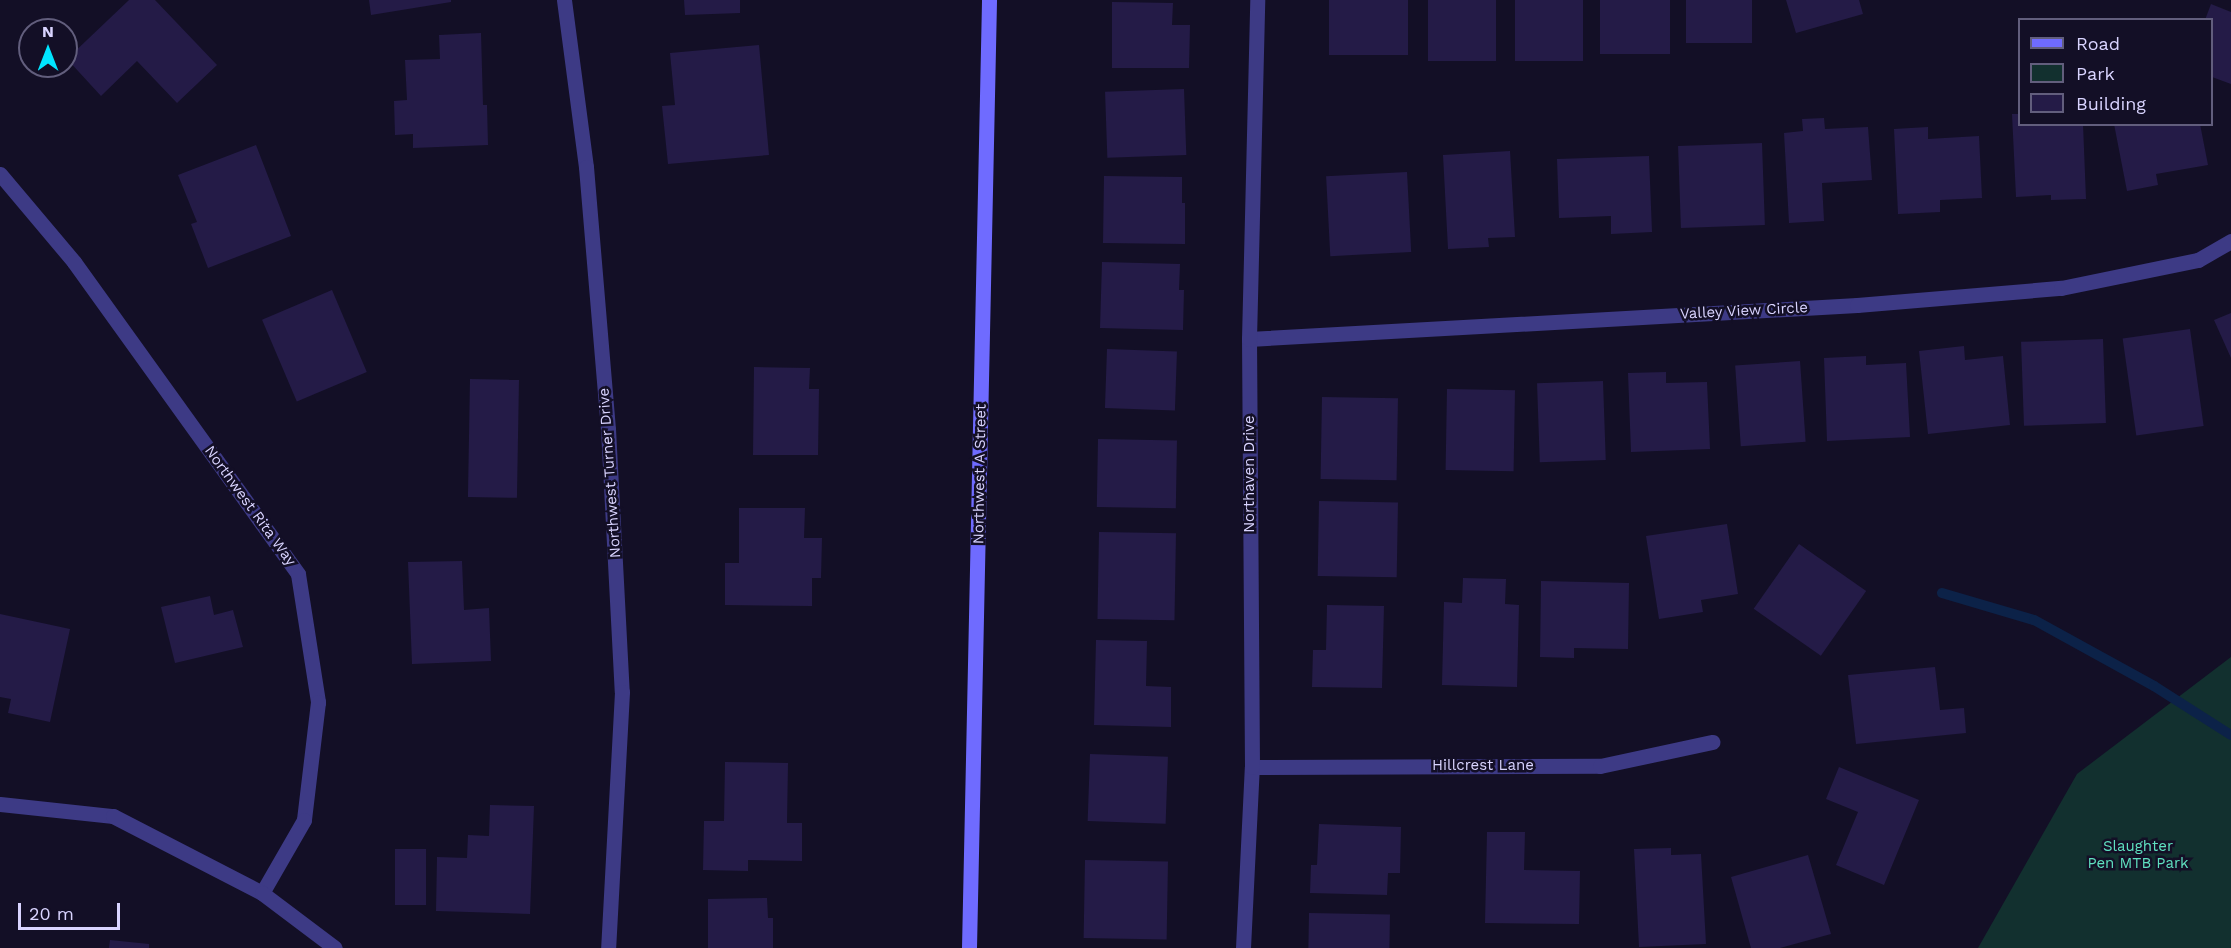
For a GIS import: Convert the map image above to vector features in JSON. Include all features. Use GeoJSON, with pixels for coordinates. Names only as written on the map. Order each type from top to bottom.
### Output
{"type":"FeatureCollection","features":[{"type":"Feature","properties":{"kind":"street","name":"Northwest Turner Drive"},"geometry":{"type":"LineString","coordinates":[[564,0],[586,167],[605,393],[622,692],[608,948]]}},
{"type":"Feature","properties":{"kind":"street","name":"Northwest A Street"},"geometry":{"type":"LineString","coordinates":[[969,948],[989,0]]}},
{"type":"Feature","properties":{"kind":"street","name":"Northaven Drive"},"geometry":{"type":"LineString","coordinates":[[1243,948],[1252,767],[1249,339],[1257,0]]}},
{"type":"Feature","properties":{"kind":"street","name":"Northwest Rita Way"},"geometry":{"type":"LineString","coordinates":[[0,174],[74,262],[298,574],[318,702],[304,820],[262,893]]}},
{"type":"Feature","properties":{"kind":"street","name":"Valley View Circle"},"geometry":{"type":"LineString","coordinates":[[1249,339],[1857,305],[2061,288],[2198,260],[2231,241]]}},
{"type":"Feature","properties":{"kind":"street","name":"Hillcrest Lane"},"geometry":{"type":"LineString","coordinates":[[1252,767],[1600,766],[1712,742]]}},
{"type":"Feature","properties":{"kind":"street"},"geometry":{"type":"LineString","coordinates":[[0,804],[113,816],[262,893],[335,948]]}},
{"type":"Feature","properties":{"kind":"green space","name":"Slaughter Pen MTB Park"},"geometry":{"type":"Polygon","coordinates":[[[2231,657],[2231,948],[1978,948],[2077,774],[2231,657]]]}},
{"type":"Feature","properties":{"kind":"building"},"geometry":{"type":"Polygon","coordinates":[[[129,0],[155,0],[217,65],[177,103],[137,61],[101,96],[78,71],[78,49],[129,0]]]}},
{"type":"Feature","properties":{"kind":"building"},"geometry":{"type":"Polygon","coordinates":[[[369,0],[451,0],[451,2],[371,15],[369,0]]]}},
{"type":"Feature","properties":{"kind":"building"},"geometry":{"type":"Polygon","coordinates":[[[684,0],[740,0],[740,13],[685,15],[684,0]]]}},
{"type":"Feature","properties":{"kind":"building"},"geometry":{"type":"Polygon","coordinates":[[[1329,0],[1408,0],[1408,55],[1329,55],[1329,0]]]}},
{"type":"Feature","properties":{"kind":"building"},"geometry":{"type":"Polygon","coordinates":[[[1428,0],[1496,0],[1496,61],[1428,61],[1428,0]]]}},
{"type":"Feature","properties":{"kind":"building"},"geometry":{"type":"Polygon","coordinates":[[[1515,0],[1583,0],[1583,61],[1515,61],[1515,0]]]}},
{"type":"Feature","properties":{"kind":"building"},"geometry":{"type":"Polygon","coordinates":[[[1600,0],[1670,0],[1670,54],[1600,54],[1600,0]]]}},
{"type":"Feature","properties":{"kind":"building"},"geometry":{"type":"Polygon","coordinates":[[[1686,0],[1752,0],[1752,43],[1686,43],[1686,0]]]}},
{"type":"Feature","properties":{"kind":"building"},"geometry":{"type":"Polygon","coordinates":[[[1786,0],[1859,0],[1863,14],[1796,33],[1786,0]]]}},
{"type":"Feature","properties":{"kind":"building"},"geometry":{"type":"Polygon","coordinates":[[[1112,2],[1173,3],[1172,25],[1190,25],[1189,68],[1112,68],[1112,2]]]}},
{"type":"Feature","properties":{"kind":"building"},"geometry":{"type":"Polygon","coordinates":[[[2211,4],[2231,12],[2231,84],[2213,77],[2213,18],[2206,18],[2211,4]]]}},
{"type":"Feature","properties":{"kind":"building"},"geometry":{"type":"Polygon","coordinates":[[[481,33],[483,105],[487,105],[488,145],[413,148],[413,134],[395,135],[394,101],[407,100],[405,60],[440,59],[439,35],[481,33]]]}},
{"type":"Feature","properties":{"kind":"building"},"geometry":{"type":"Polygon","coordinates":[[[759,45],[769,155],[668,164],[662,106],[675,105],[670,53],[759,45]]]}},
{"type":"Feature","properties":{"kind":"building"},"geometry":{"type":"Polygon","coordinates":[[[1184,89],[1186,155],[1107,158],[1105,92],[1184,89]]]}},
{"type":"Feature","properties":{"kind":"building"},"geometry":{"type":"Polygon","coordinates":[[[2012,114],[2018,114],[2018,126],[2083,126],[2086,199],[2051,200],[2051,195],[2016,197],[2012,114]]]}},
{"type":"Feature","properties":{"kind":"building"},"geometry":{"type":"Polygon","coordinates":[[[1824,118],[1825,129],[1868,127],[1872,180],[1822,183],[1824,221],[1789,223],[1784,133],[1803,131],[1802,119],[1824,118]]]}},
{"type":"Feature","properties":{"kind":"building"},"geometry":{"type":"Polygon","coordinates":[[[2114,126],[2200,126],[2208,165],[2156,174],[2158,185],[2127,191],[2114,126]]]}},
{"type":"Feature","properties":{"kind":"building"},"geometry":{"type":"Polygon","coordinates":[[[1928,127],[1928,139],[1979,136],[1982,198],[1940,200],[1940,212],[1898,214],[1894,129],[1928,127]]]}},
{"type":"Feature","properties":{"kind":"building"},"geometry":{"type":"Polygon","coordinates":[[[1762,143],[1765,225],[1681,228],[1678,146],[1762,143]]]}},
{"type":"Feature","properties":{"kind":"building"},"geometry":{"type":"Polygon","coordinates":[[[256,145],[291,236],[208,268],[191,224],[197,222],[178,175],[256,145]]]}},
{"type":"Feature","properties":{"kind":"building"},"geometry":{"type":"Polygon","coordinates":[[[1510,151],[1515,237],[1488,238],[1489,247],[1448,249],[1443,155],[1510,151]]]}},
{"type":"Feature","properties":{"kind":"building"},"geometry":{"type":"Polygon","coordinates":[[[1649,156],[1652,232],[1611,234],[1611,216],[1559,218],[1557,159],[1649,156]]]}},
{"type":"Feature","properties":{"kind":"building"},"geometry":{"type":"Polygon","coordinates":[[[1407,172],[1411,252],[1330,256],[1326,176],[1407,172]]]}},
{"type":"Feature","properties":{"kind":"building"},"geometry":{"type":"Polygon","coordinates":[[[1104,176],[1182,177],[1182,203],[1185,203],[1185,244],[1103,243],[1104,176]]]}},
{"type":"Feature","properties":{"kind":"building"},"geometry":{"type":"Polygon","coordinates":[[[1102,262],[1180,264],[1179,290],[1184,290],[1183,330],[1100,328],[1102,262]]]}},
{"type":"Feature","properties":{"kind":"building"},"geometry":{"type":"Polygon","coordinates":[[[332,290],[367,372],[297,402],[262,320],[332,290]]]}},
{"type":"Feature","properties":{"kind":"building"},"geometry":{"type":"Polygon","coordinates":[[[2231,313],[2231,358],[2214,320],[2231,313]]]}},
{"type":"Feature","properties":{"kind":"building"},"geometry":{"type":"Polygon","coordinates":[[[2190,329],[2204,426],[2136,436],[2123,338],[2190,329]]]}},
{"type":"Feature","properties":{"kind":"building"},"geometry":{"type":"Polygon","coordinates":[[[2103,339],[2106,423],[2024,426],[2021,342],[2103,339]]]}},
{"type":"Feature","properties":{"kind":"building"},"geometry":{"type":"Polygon","coordinates":[[[1964,346],[1965,360],[2003,356],[2010,425],[1928,434],[1919,351],[1964,346]]]}},
{"type":"Feature","properties":{"kind":"building"},"geometry":{"type":"Polygon","coordinates":[[[1107,349],[1177,351],[1175,410],[1105,408],[1107,349]]]}},
{"type":"Feature","properties":{"kind":"building"},"geometry":{"type":"Polygon","coordinates":[[[1866,356],[1866,365],[1906,363],[1910,437],[1827,441],[1824,358],[1866,356]]]}},
{"type":"Feature","properties":{"kind":"building"},"geometry":{"type":"Polygon","coordinates":[[[1800,361],[1806,442],[1741,446],[1735,366],[1800,361]]]}},
{"type":"Feature","properties":{"kind":"building"},"geometry":{"type":"Polygon","coordinates":[[[754,367],[810,368],[809,389],[819,389],[818,455],[753,455],[754,367]]]}},
{"type":"Feature","properties":{"kind":"building"},"geometry":{"type":"Polygon","coordinates":[[[1666,372],[1666,383],[1707,382],[1710,449],[1631,452],[1628,373],[1666,372]]]}},
{"type":"Feature","properties":{"kind":"building"},"geometry":{"type":"Polygon","coordinates":[[[470,379],[519,380],[517,498],[468,497],[470,379]]]}},
{"type":"Feature","properties":{"kind":"building"},"geometry":{"type":"Polygon","coordinates":[[[1603,381],[1606,460],[1540,462],[1537,383],[1603,381]]]}},
{"type":"Feature","properties":{"kind":"building"},"geometry":{"type":"Polygon","coordinates":[[[1447,389],[1515,390],[1514,471],[1446,470],[1447,389]]]}},
{"type":"Feature","properties":{"kind":"building"},"geometry":{"type":"Polygon","coordinates":[[[1322,397],[1398,398],[1397,480],[1321,479],[1322,397]]]}},
{"type":"Feature","properties":{"kind":"building"},"geometry":{"type":"Polygon","coordinates":[[[1098,439],[1177,440],[1176,508],[1097,507],[1098,439]]]}},
{"type":"Feature","properties":{"kind":"building"},"geometry":{"type":"Polygon","coordinates":[[[1319,501],[1398,502],[1397,577],[1318,576],[1319,501]]]}},
{"type":"Feature","properties":{"kind":"building"},"geometry":{"type":"Polygon","coordinates":[[[739,508],[805,508],[804,538],[822,538],[821,578],[812,578],[812,606],[725,605],[725,563],[739,563],[739,508]]]}},
{"type":"Feature","properties":{"kind":"building"},"geometry":{"type":"Polygon","coordinates":[[[1727,524],[1738,594],[1701,600],[1703,612],[1659,619],[1646,536],[1727,524]]]}},
{"type":"Feature","properties":{"kind":"building"},"geometry":{"type":"Polygon","coordinates":[[[1099,532],[1176,533],[1174,620],[1097,619],[1099,532]]]}},
{"type":"Feature","properties":{"kind":"building"},"geometry":{"type":"Polygon","coordinates":[[[1799,544],[1866,591],[1821,656],[1754,609],[1799,544]]]}},
{"type":"Feature","properties":{"kind":"building"},"geometry":{"type":"Polygon","coordinates":[[[462,561],[464,610],[489,608],[491,661],[412,664],[408,562],[462,561]]]}},
{"type":"Feature","properties":{"kind":"building"},"geometry":{"type":"Polygon","coordinates":[[[1463,578],[1506,579],[1505,604],[1519,605],[1517,687],[1442,685],[1444,602],[1462,603],[1463,578]]]}},
{"type":"Feature","properties":{"kind":"building"},"geometry":{"type":"Polygon","coordinates":[[[1541,581],[1629,583],[1628,649],[1574,648],[1574,658],[1540,657],[1541,581]]]}},
{"type":"Feature","properties":{"kind":"building"},"geometry":{"type":"Polygon","coordinates":[[[210,596],[214,615],[233,610],[243,647],[175,663],[161,607],[210,596]]]}},
{"type":"Feature","properties":{"kind":"building"},"geometry":{"type":"Polygon","coordinates":[[[1327,605],[1384,606],[1382,688],[1312,687],[1313,650],[1326,650],[1327,605]]]}},
{"type":"Feature","properties":{"kind":"building"},"geometry":{"type":"Polygon","coordinates":[[[0,614],[70,629],[50,722],[8,713],[11,699],[0,697],[0,614]]]}},
{"type":"Feature","properties":{"kind":"building"},"geometry":{"type":"Polygon","coordinates":[[[1096,640],[1147,641],[1146,686],[1171,687],[1171,727],[1094,725],[1096,640]]]}},
{"type":"Feature","properties":{"kind":"building"},"geometry":{"type":"Polygon","coordinates":[[[1935,667],[1940,710],[1964,708],[1966,733],[1856,744],[1848,675],[1935,667]]]}},
{"type":"Feature","properties":{"kind":"building"},"geometry":{"type":"Polygon","coordinates":[[[1090,754],[1168,757],[1166,824],[1088,821],[1090,754]]]}},
{"type":"Feature","properties":{"kind":"building"},"geometry":{"type":"Polygon","coordinates":[[[725,762],[788,763],[787,823],[802,823],[802,861],[748,860],[748,871],[703,870],[704,821],[724,821],[725,762]]]}},
{"type":"Feature","properties":{"kind":"building"},"geometry":{"type":"Polygon","coordinates":[[[1839,767],[1919,800],[1884,885],[1836,865],[1858,812],[1826,799],[1839,767]]]}},
{"type":"Feature","properties":{"kind":"building"},"geometry":{"type":"Polygon","coordinates":[[[490,805],[534,806],[530,914],[436,911],[437,857],[467,858],[468,835],[489,836],[490,805]]]}},
{"type":"Feature","properties":{"kind":"building"},"geometry":{"type":"Polygon","coordinates":[[[1319,824],[1401,827],[1400,873],[1388,873],[1387,895],[1310,893],[1311,865],[1317,865],[1319,824]]]}},
{"type":"Feature","properties":{"kind":"building"},"geometry":{"type":"Polygon","coordinates":[[[1487,832],[1525,832],[1524,870],[1580,871],[1579,924],[1485,923],[1487,832]]]}},
{"type":"Feature","properties":{"kind":"building"},"geometry":{"type":"Polygon","coordinates":[[[1671,848],[1671,855],[1701,854],[1706,944],[1639,947],[1634,849],[1671,848]]]}},
{"type":"Feature","properties":{"kind":"building"},"geometry":{"type":"Polygon","coordinates":[[[395,849],[426,849],[426,905],[395,905],[395,849]]]}},
{"type":"Feature","properties":{"kind":"building"},"geometry":{"type":"Polygon","coordinates":[[[1808,855],[1831,934],[1780,948],[1751,948],[1731,877],[1808,855]]]}},
{"type":"Feature","properties":{"kind":"building"},"geometry":{"type":"Polygon","coordinates":[[[1085,860],[1168,861],[1167,939],[1084,938],[1085,860]]]}},
{"type":"Feature","properties":{"kind":"building"},"geometry":{"type":"Polygon","coordinates":[[[767,898],[768,918],[773,918],[773,948],[708,948],[708,899],[767,898]]]}},
{"type":"Feature","properties":{"kind":"building"},"geometry":{"type":"Polygon","coordinates":[[[1309,913],[1390,914],[1389,948],[1308,948],[1309,913]]]}},
{"type":"Feature","properties":{"kind":"building"},"geometry":{"type":"Polygon","coordinates":[[[110,940],[149,944],[149,948],[109,948],[110,940]]]}},
{"type":"Feature","properties":{"kind":"waterway"},"geometry":{"type":"LineString","coordinates":[[1942,593],[2034,620],[2154,686],[2231,735]]}}]}
